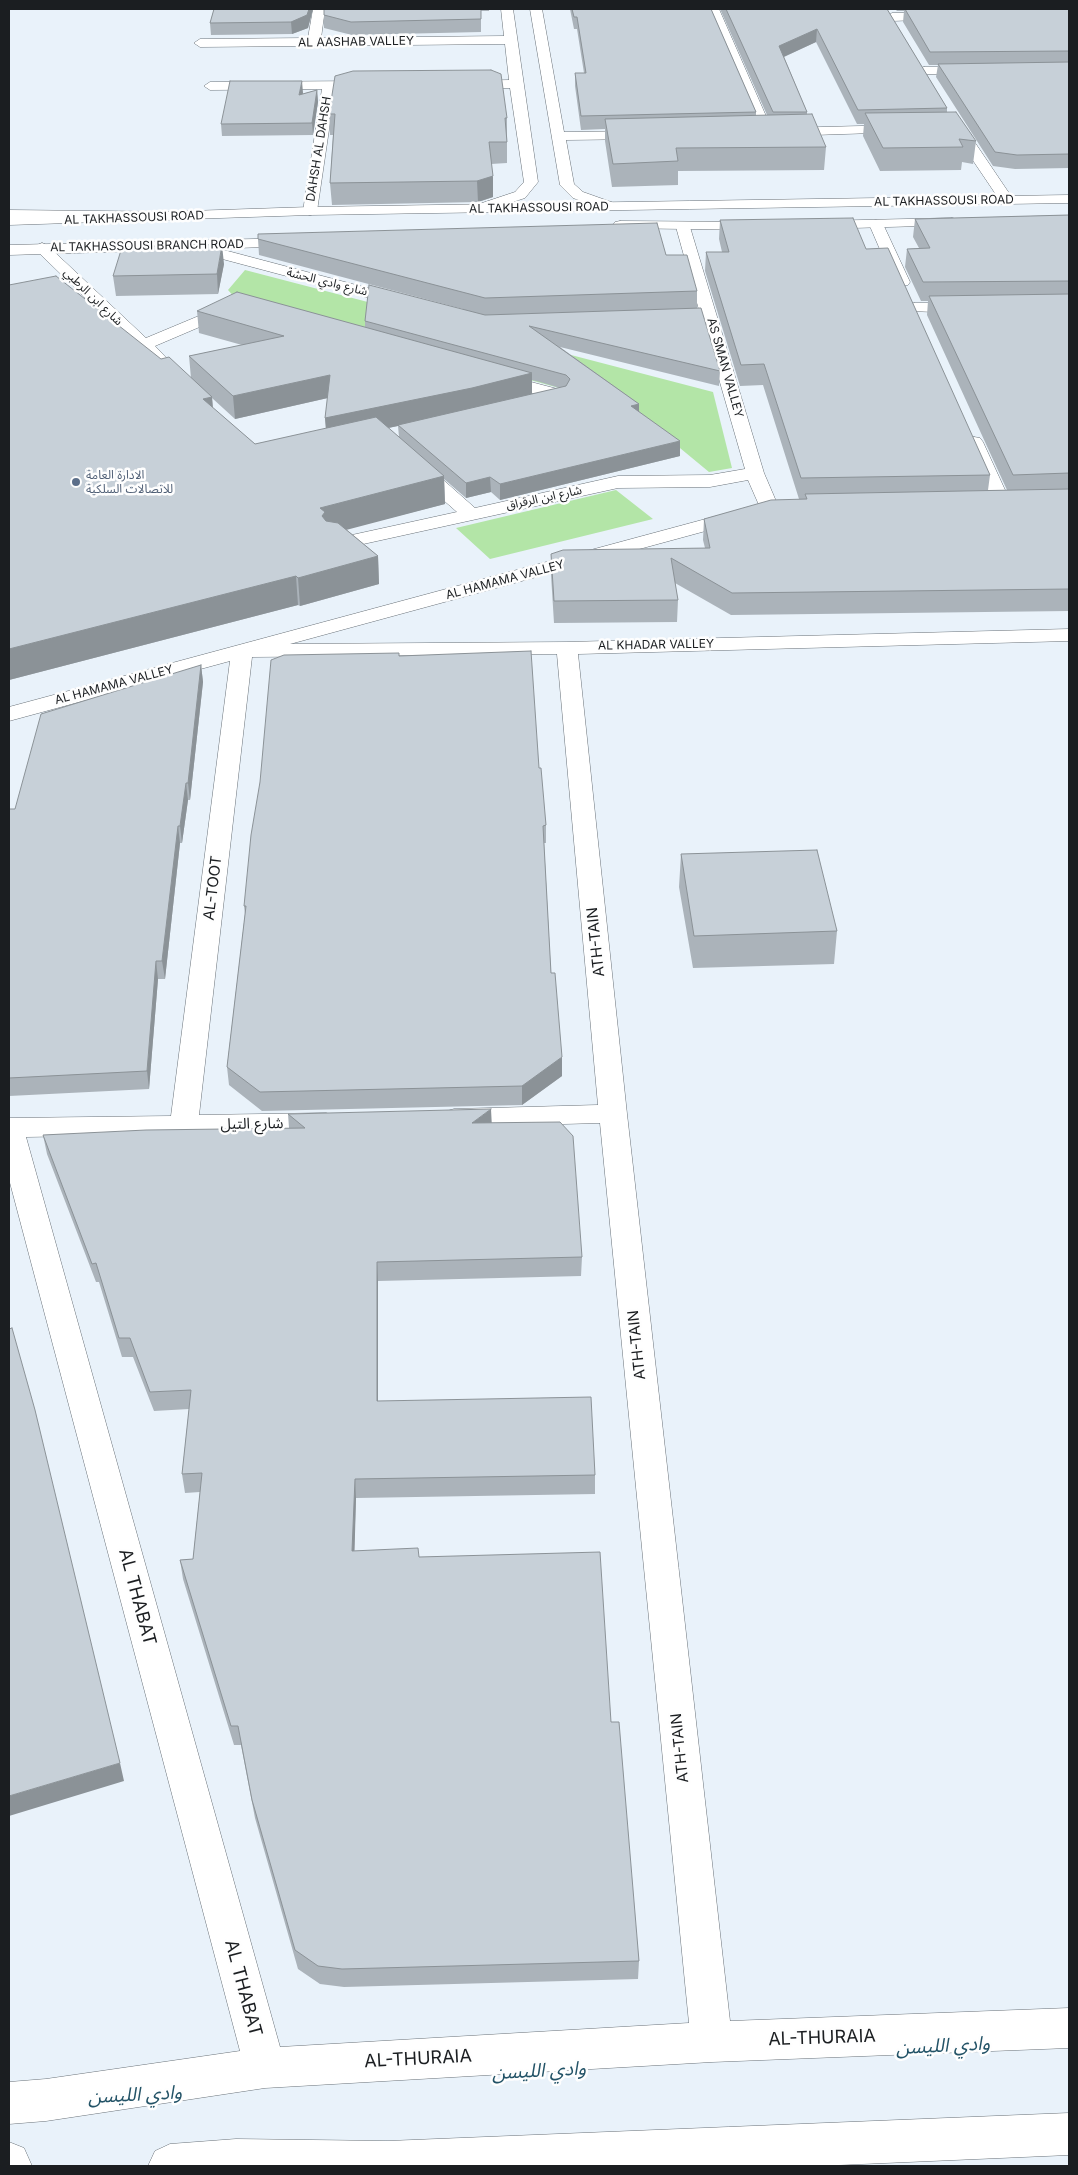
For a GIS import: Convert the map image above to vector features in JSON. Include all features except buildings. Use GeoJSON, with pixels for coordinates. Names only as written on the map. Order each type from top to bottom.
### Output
{"type":"FeatureCollection","features":[{"type":"Feature","properties":{"kind":"main road"},"geometry":{"type":"LineString","coordinates":[[314,42],[319,9]]}},
{"type":"Feature","properties":{"kind":"main road"},"geometry":{"type":"LineString","coordinates":[[475,210],[520,195],[531,182],[507,9]]}},
{"type":"Feature","properties":{"kind":"main road"},"geometry":{"type":"LineString","coordinates":[[536,9],[567,185],[578,195],[609,206]]}},
{"type":"Feature","properties":{"kind":"main road"},"geometry":{"type":"LineString","coordinates":[[713,9],[761,132],[910,129]]}},
{"type":"Feature","properties":{"kind":"main road"},"geometry":{"type":"LineString","coordinates":[[890,13],[951,16]]}},
{"type":"Feature","properties":{"kind":"main road"},"geometry":{"type":"LineString","coordinates":[[890,13],[901,32]]}},
{"type":"Feature","properties":{"kind":"main road","name":"AL AASHAB VALLEY"},"geometry":{"type":"LineString","coordinates":[[200,44],[511,40]]}},
{"type":"Feature","properties":{"kind":"main road"},"geometry":{"type":"LineString","coordinates":[[934,88],[922,67],[992,70]]}},
{"type":"Feature","properties":{"kind":"main road"},"geometry":{"type":"LineString","coordinates":[[457,85],[516,84]]}},
{"type":"Feature","properties":{"kind":"main road"},"geometry":{"type":"LineString","coordinates":[[210,86],[378,85]]}},
{"type":"Feature","properties":{"kind":"main road","name":"DAHSH AL DAHSH"},"geometry":{"type":"LineString","coordinates":[[310,211],[328,86]]}},
{"type":"Feature","properties":{"kind":"main road"},"geometry":{"type":"LineString","coordinates":[[948,112],[1006,199]]}},
{"type":"Feature","properties":{"kind":"main road"},"geometry":{"type":"LineString","coordinates":[[938,128],[958,128]]}},
{"type":"Feature","properties":{"kind":"main road"},"geometry":{"type":"LineString","coordinates":[[559,136],[658,134]]}},
{"type":"Feature","properties":{"kind":"main road","name":"AL TAKHASSOUSI ROAD"},"geometry":{"type":"LineString","coordinates":[[9,221],[310,211],[475,210],[609,206],[1069,199]]}},
{"type":"Feature","properties":{"kind":"main road"},"geometry":{"type":"LineString","coordinates":[[9,202],[96,207],[310,211]]}},
{"type":"Feature","properties":{"kind":"main road"},"geometry":{"type":"LineString","coordinates":[[9,214],[187,216]]}},
{"type":"Feature","properties":{"kind":"main road","name":"AL TAKHASSOUSI ROAD"},"geometry":{"type":"LineString","coordinates":[[799,225],[971,222]]}},
{"type":"Feature","properties":{"kind":"main road"},"geometry":{"type":"LineString","coordinates":[[876,224],[922,326]]}},
{"type":"Feature","properties":{"kind":"main road","name":"AL TAKHASSOUSI ROAD"},"geometry":{"type":"LineString","coordinates":[[607,226],[770,225]]}},
{"type":"Feature","properties":{"kind":"main road","name":"AS SMAN VALLEY"},"geometry":{"type":"LineString","coordinates":[[683,227],[755,473],[779,508]]}},
{"type":"Feature","properties":{"kind":"main road","name":"AL TAKHASSOUSI ROAD"},"geometry":{"type":"LineString","coordinates":[[9,236],[306,236]]}},
{"type":"Feature","properties":{"kind":"main road","name":"AL TAKHASSOUSI BRANCH ROAD"},"geometry":{"type":"LineString","coordinates":[[9,250],[282,243],[306,236]]}},
{"type":"Feature","properties":{"kind":"main road"},"geometry":{"type":"LineString","coordinates":[[250,262],[244,253],[250,247],[282,243]]}},
{"type":"Feature","properties":{"kind":"main road","name":"شارع وادي الحشة"},"geometry":{"type":"LineString","coordinates":[[184,245],[419,306]]}},
{"type":"Feature","properties":{"kind":"main road","name":"شارع ابن الرطبي"},"geometry":{"type":"LineString","coordinates":[[42,248],[179,378]]}},
{"type":"Feature","properties":{"kind":"main road"},"geometry":{"type":"LineString","coordinates":[[143,345],[235,306],[244,309]]}},
{"type":"Feature","properties":{"kind":"main road"},"geometry":{"type":"LineString","coordinates":[[914,308],[982,307]]}},
{"type":"Feature","properties":{"kind":"main road"},"geometry":{"type":"LineString","coordinates":[[651,317],[710,315]]}},
{"type":"Feature","properties":{"kind":"main road"},"geometry":{"type":"LineString","coordinates":[[482,374],[559,395],[521,405]]}},
{"type":"Feature","properties":{"kind":"main road"},"geometry":{"type":"LineString","coordinates":[[966,424],[1002,504]]}},
{"type":"Feature","properties":{"kind":"main road"},"geometry":{"type":"LineString","coordinates":[[404,455],[471,514]]}},
{"type":"Feature","properties":{"kind":"main road","name":"شارع ابن الرقراق"},"geometry":{"type":"LineString","coordinates":[[336,544],[618,482],[710,481],[755,473]]}},
{"type":"Feature","properties":{"kind":"main road","name":"AL HAMAMA VALLEY"},"geometry":{"type":"LineString","coordinates":[[9,714],[779,508]]}},
{"type":"Feature","properties":{"kind":"main road","name":"AL KHADAR VALLEY"},"geometry":{"type":"LineString","coordinates":[[242,651],[567,648],[1069,635]]}},
{"type":"Feature","properties":{"kind":"main road","name":"ATH-TAIN"},"geometry":{"type":"LineString","coordinates":[[567,648],[613,1114],[712,2042]]}},
{"type":"Feature","properties":{"kind":"main road","name":"AL-TOOT"},"geometry":{"type":"LineString","coordinates":[[184,1125],[242,651]]}},
{"type":"Feature","properties":{"kind":"main road"},"geometry":{"type":"LineString","coordinates":[[433,1119],[613,1114]]}},
{"type":"Feature","properties":{"kind":"main road","name":"شارع التيل"},"geometry":{"type":"LineString","coordinates":[[10,1128],[354,1121]]}},
{"type":"Feature","properties":{"kind":"main road","name":"AL THABAT"},"geometry":{"type":"LineString","coordinates":[[10,1128],[264,2068]]}},
{"type":"Feature","properties":{"kind":"main road","name":"AL-THURAIA"},"geometry":{"type":"LineString","coordinates":[[9,2103],[46,2100],[264,2068],[712,2042],[1069,2028]]}},
{"type":"Feature","properties":{"kind":"main road"},"geometry":{"type":"LineString","coordinates":[[170,2166],[236,2161],[382,2165],[1069,2134]]}},
{"type":"Feature","properties":{"kind":"green space"},"geometry":{"type":"Polygon","coordinates":[[[245,270],[713,392],[732,468],[709,472],[663,434],[585,395],[237,300],[228,290],[245,270]]]}},
{"type":"Feature","properties":{"kind":"green space"},"geometry":{"type":"Polygon","coordinates":[[[616,490],[653,519],[490,559],[456,528],[616,490]]]}},
{"type":"Feature","properties":{"kind":"place","name":"الادارة العامة للاتصالات السلكية"},"geometry":{"type":"Point","coordinates":[76,482]}},
{"type":"Feature","properties":{"kind":"water label","name":"وادي الليسن"},"geometry":{"type":"Point","coordinates":[943,2046]}},
{"type":"Feature","properties":{"kind":"water label","name":"وادي الليسن"},"geometry":{"type":"Point","coordinates":[539,2071]}},
{"type":"Feature","properties":{"kind":"water label","name":"وادي الليسن"},"geometry":{"type":"Point","coordinates":[135,2095]}}]}
